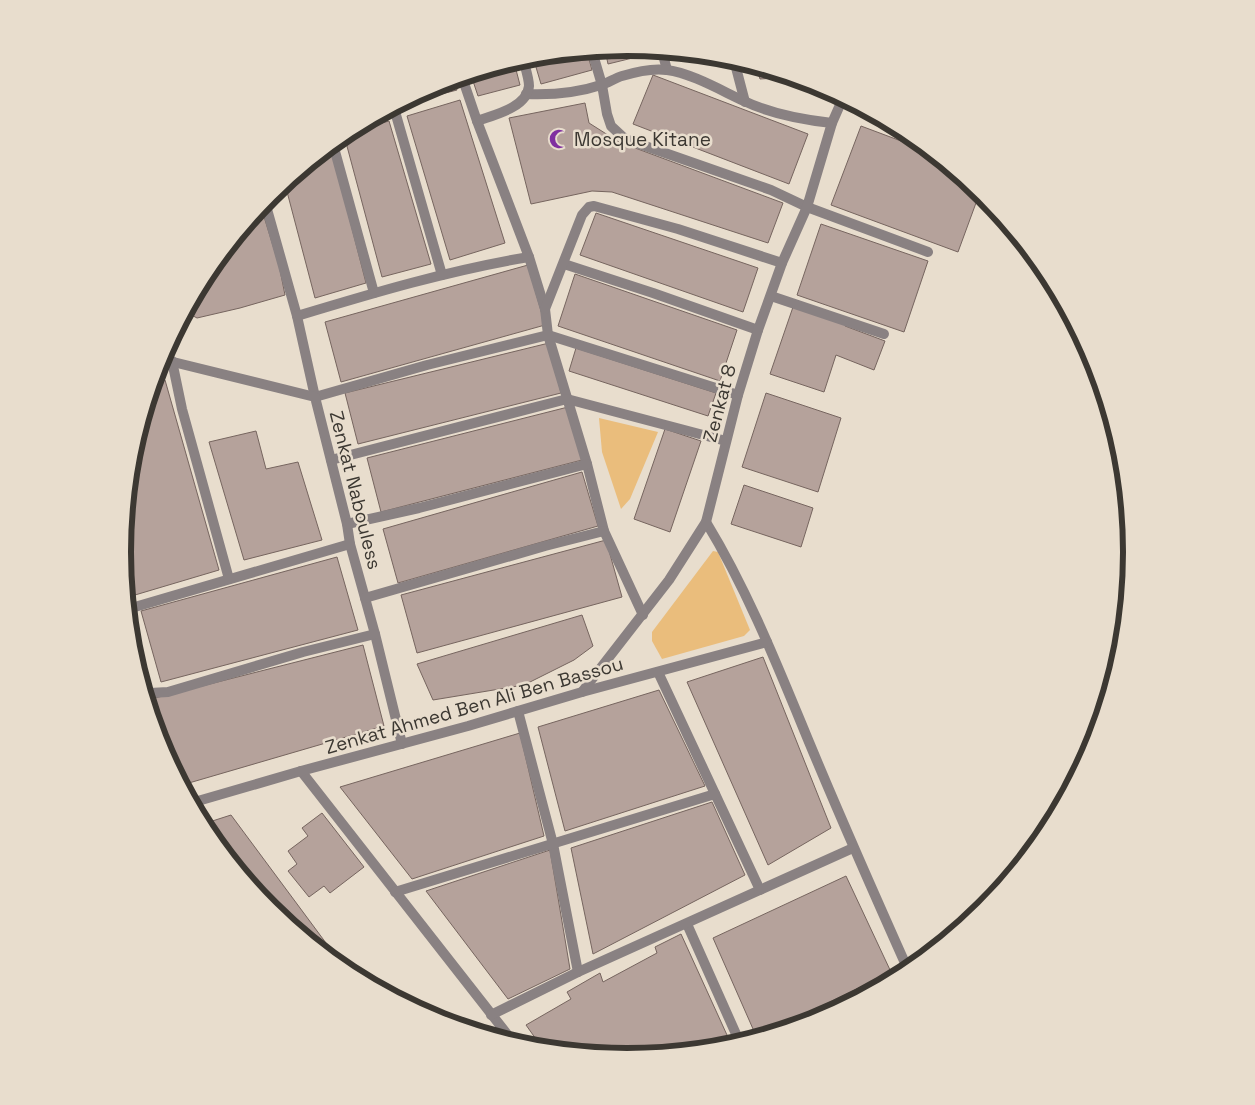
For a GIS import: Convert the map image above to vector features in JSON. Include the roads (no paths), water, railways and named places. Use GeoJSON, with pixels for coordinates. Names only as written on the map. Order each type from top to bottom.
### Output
{"type":"FeatureCollection","features":[{"type":"Feature","properties":{"kind":"street"},"geometry":{"type":"LineString","coordinates":[[594,57],[602,85],[607,114],[612,126],[626,139],[771,190],[807,207],[928,252]]}},
{"type":"Feature","properties":{"kind":"street"},"geometry":{"type":"LineString","coordinates":[[664,57],[667,70]]}},
{"type":"Feature","properties":{"kind":"street"},"geometry":{"type":"LineString","coordinates":[[476,121],[510,108],[520,102],[529,86],[525,67]]}},
{"type":"Feature","properties":{"kind":"street"},"geometry":{"type":"LineString","coordinates":[[736,69],[745,102]]}},
{"type":"Feature","properties":{"kind":"street"},"geometry":{"type":"LineString","coordinates":[[526,94],[563,93],[602,85],[622,76],[642,71],[667,70],[695,79],[745,102],[805,120],[832,123]]}},
{"type":"Feature","properties":{"kind":"street"},"geometry":{"type":"LineString","coordinates":[[464,84],[476,121],[529,257],[545,309],[548,335],[588,464],[604,531],[643,615]]}},
{"type":"Feature","properties":{"kind":"street","name":"Zenkat 8"},"geometry":{"type":"LineString","coordinates":[[582,692],[669,580],[706,522],[738,395],[758,330],[782,264],[807,207],[832,123],[840,104]]}},
{"type":"Feature","properties":{"kind":"street"},"geometry":{"type":"LineString","coordinates":[[396,114],[442,275]]}},
{"type":"Feature","properties":{"kind":"street"},"geometry":{"type":"LineString","coordinates":[[334,152],[374,293]]}},
{"type":"Feature","properties":{"kind":"street"},"geometry":{"type":"LineString","coordinates":[[545,309],[582,215],[589,207],[597,205],[678,229],[782,264]]}},
{"type":"Feature","properties":{"kind":"street"},"geometry":{"type":"LineString","coordinates":[[268,211],[297,316],[315,397],[427,365],[548,335],[738,395]]}},
{"type":"Feature","properties":{"kind":"street"},"geometry":{"type":"LineString","coordinates":[[297,316],[442,275],[495,262],[529,257]]}},
{"type":"Feature","properties":{"kind":"street"},"geometry":{"type":"LineString","coordinates":[[564,264],[653,292],[758,330]]}},
{"type":"Feature","properties":{"kind":"street"},"geometry":{"type":"LineString","coordinates":[[771,296],[884,334]]}},
{"type":"Feature","properties":{"kind":"street"},"geometry":{"type":"LineString","coordinates":[[172,361],[182,409],[229,579]]}},
{"type":"Feature","properties":{"kind":"street","name":"Zenkat Nabouless"},"geometry":{"type":"LineString","coordinates":[[172,361],[315,397],[347,524],[350,544],[375,634],[402,744]]}},
{"type":"Feature","properties":{"kind":"street"},"geometry":{"type":"LineString","coordinates":[[331,460],[567,400],[726,441]]}},
{"type":"Feature","properties":{"kind":"street"},"geometry":{"type":"LineString","coordinates":[[347,524],[420,508],[588,464]]}},
{"type":"Feature","properties":{"kind":"street"},"geometry":{"type":"LineString","coordinates":[[706,522],[723,549],[767,642],[853,848],[904,964]]}},
{"type":"Feature","properties":{"kind":"street"},"geometry":{"type":"LineString","coordinates":[[365,598],[604,531]]}},
{"type":"Feature","properties":{"kind":"street"},"geometry":{"type":"LineString","coordinates":[[134,606],[350,544]]}},
{"type":"Feature","properties":{"kind":"street"},"geometry":{"type":"LineString","coordinates":[[152,693],[168,692],[303,652],[375,634]]}},
{"type":"Feature","properties":{"kind":"street","name":"Zenkat Ahmed Ben Ali Ben Bassou"},"geometry":{"type":"LineString","coordinates":[[198,801],[582,692],[767,642]]}},
{"type":"Feature","properties":{"kind":"street"},"geometry":{"type":"LineString","coordinates":[[658,672],[760,890]]}},
{"type":"Feature","properties":{"kind":"street"},"geometry":{"type":"LineString","coordinates":[[518,711],[553,844],[578,972]]}},
{"type":"Feature","properties":{"kind":"street"},"geometry":{"type":"LineString","coordinates":[[300,771],[506,1034]]}},
{"type":"Feature","properties":{"kind":"street"},"geometry":{"type":"LineString","coordinates":[[395,892],[715,794]]}},
{"type":"Feature","properties":{"kind":"street"},"geometry":{"type":"LineString","coordinates":[[491,1015],[578,972],[853,848]]}},
{"type":"Feature","properties":{"kind":"street"},"geometry":{"type":"LineString","coordinates":[[687,924],[737,1036]]}},
{"type":"Feature","properties":{"kind":"place","name":"Mosque Kitane"},"geometry":{"type":"Point","coordinates":[559,139]}}]}
